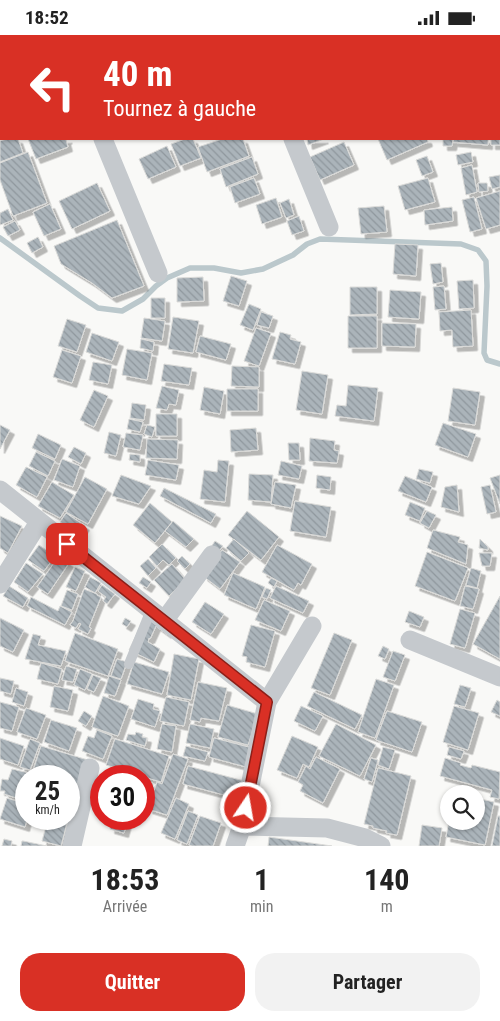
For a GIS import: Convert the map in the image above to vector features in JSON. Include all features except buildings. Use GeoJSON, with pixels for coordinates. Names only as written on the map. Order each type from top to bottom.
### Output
{"type":"FeatureCollection","features":[{"type":"Feature","properties":{"kind":"street"},"geometry":{"type":"LineString","coordinates":[[103,140],[158,273]]}},
{"type":"Feature","properties":{"kind":"street"},"geometry":{"type":"LineString","coordinates":[[292,140],[329,227]]}},
{"type":"Feature","properties":{"kind":"street"},"geometry":{"type":"LineString","coordinates":[[0,489],[267,702]]}},
{"type":"Feature","properties":{"kind":"street"},"geometry":{"type":"LineString","coordinates":[[0,584],[39,522]]}},
{"type":"Feature","properties":{"kind":"street"},"geometry":{"type":"LineString","coordinates":[[158,616],[212,555]]}},
{"type":"Feature","properties":{"kind":"street"},"geometry":{"type":"LineString","coordinates":[[235,846],[242,826],[267,702],[312,625]]}},
{"type":"Feature","properties":{"kind":"street"},"geometry":{"type":"LineString","coordinates":[[410,640],[500,677]]}},
{"type":"Feature","properties":{"kind":"street"},"geometry":{"type":"LineString","coordinates":[[72,846],[90,768]]}},
{"type":"Feature","properties":{"kind":"street"},"geometry":{"type":"LineString","coordinates":[[242,826],[327,828],[365,838],[381,846]]}},
{"type":"Feature","properties":{"kind":"lane"},"geometry":{"type":"LineString","coordinates":[[129,664],[158,616]]}},
{"type":"Feature","properties":{"kind":"waterway"},"geometry":{"type":"LineString","coordinates":[[0,238],[98,308],[122,311],[143,299],[167,278],[190,268],[214,268],[241,273],[263,269],[293,255],[307,244],[320,239],[461,244],[478,250],[486,261],[487,286],[484,353],[487,360],[500,364]]}},
{"type":"Feature","properties":{"kind":"route"},"geometry":{"type":"LineString","coordinates":[[67,544],[267,702],[246,808]]}}]}
